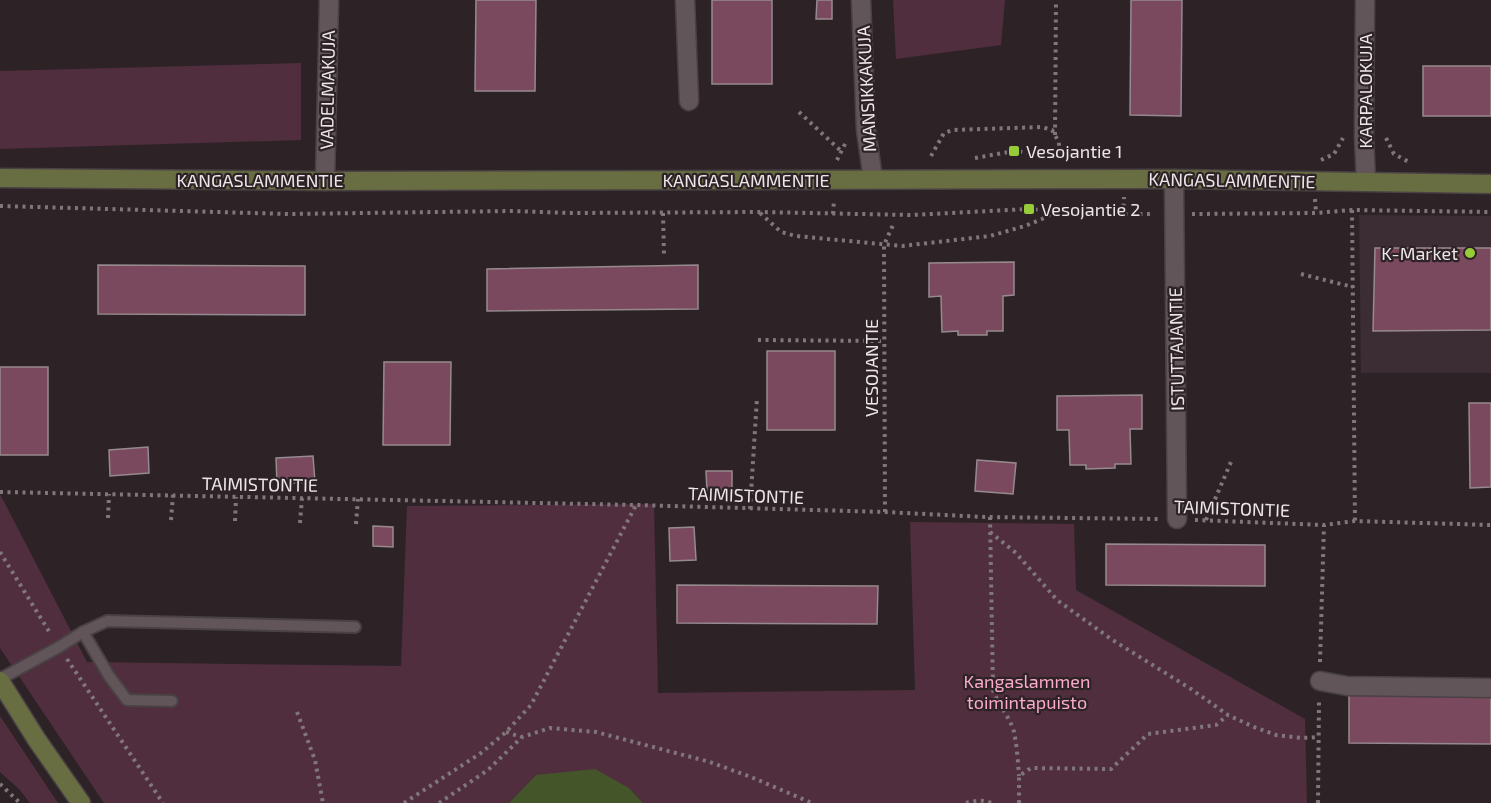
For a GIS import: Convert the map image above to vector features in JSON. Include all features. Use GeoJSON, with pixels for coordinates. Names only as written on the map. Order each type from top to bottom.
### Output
{"type":"FeatureCollection","features":[{"type":"Feature","properties":{"kind":"street","name":"VADELMAKUJA"},"geometry":{"type":"LineString","coordinates":[[325,181],[329,0]]}},
{"type":"Feature","properties":{"kind":"street"},"geometry":{"type":"LineString","coordinates":[[685,0],[689,101]]}},
{"type":"Feature","properties":{"kind":"street","name":"MANSIKKAKUJA"},"geometry":{"type":"LineString","coordinates":[[861,0],[866,130],[873,179]]}},
{"type":"Feature","properties":{"kind":"street","name":"KARPALOKUJA"},"geometry":{"type":"LineString","coordinates":[[1365,0],[1366,181]]}},
{"type":"Feature","properties":{"kind":"street","name":"KANGASLAMMENTIE"},"geometry":{"type":"LineString","coordinates":[[0,178],[325,181],[1174,179],[1491,184]]}},
{"type":"Feature","properties":{"kind":"street","name":"ISTUTTAJANTIE"},"geometry":{"type":"LineString","coordinates":[[1174,179],[1177,519]]}},
{"type":"Feature","properties":{"kind":"street"},"geometry":{"type":"LineString","coordinates":[[0,680],[37,740],[81,803]]}},
{"type":"Feature","properties":{"kind":"street"},"geometry":{"type":"LineString","coordinates":[[1320,681],[1347,686],[1491,688]]}},
{"type":"Feature","properties":{"kind":"lane"},"geometry":{"type":"LineString","coordinates":[[0,680],[106,621],[355,627]]}},
{"type":"Feature","properties":{"kind":"lane"},"geometry":{"type":"LineString","coordinates":[[83,632],[109,676],[127,700],[172,701]]}},
{"type":"Feature","properties":{"kind":"path"},"geometry":{"type":"LineString","coordinates":[[1055,136],[1056,0]]}},
{"type":"Feature","properties":{"kind":"path"},"geometry":{"type":"LineString","coordinates":[[799,112],[841,151]]}},
{"type":"Feature","properties":{"kind":"path"},"geometry":{"type":"LineString","coordinates":[[931,156],[944,133],[953,130],[1042,127],[1052,130],[1059,142],[1059,156]]}},
{"type":"Feature","properties":{"kind":"path"},"geometry":{"type":"LineString","coordinates":[[1316,213],[1315,163],[1334,154],[1344,136]]}},
{"type":"Feature","properties":{"kind":"path"},"geometry":{"type":"LineString","coordinates":[[1384,136],[1394,154],[1413,165],[1414,212]]}},
{"type":"Feature","properties":{"kind":"path"},"geometry":{"type":"LineString","coordinates":[[0,206],[289,214],[759,212],[911,215],[1029,208],[1098,214],[1316,213],[1352,210],[1491,212]]}},
{"type":"Feature","properties":{"kind":"path"},"geometry":{"type":"LineString","coordinates":[[1352,210],[1355,521]]}},
{"type":"Feature","properties":{"kind":"path"},"geometry":{"type":"LineString","coordinates":[[759,212],[781,232],[796,236],[902,246],[990,236],[1025,226],[1057,211]]}},
{"type":"Feature","properties":{"kind":"path"},"geometry":{"type":"LineString","coordinates":[[663,213],[664,255]]}},
{"type":"Feature","properties":{"kind":"path","name":"VESOJANTIE"},"geometry":{"type":"LineString","coordinates":[[885,512],[884,245],[893,225]]}},
{"type":"Feature","properties":{"kind":"path"},"geometry":{"type":"LineString","coordinates":[[1301,274],[1353,287]]}},
{"type":"Feature","properties":{"kind":"path"},"geometry":{"type":"LineString","coordinates":[[758,340],[885,341]]}},
{"type":"Feature","properties":{"kind":"path"},"geometry":{"type":"LineString","coordinates":[[750,509],[757,398]]}},
{"type":"Feature","properties":{"kind":"path"},"geometry":{"type":"LineString","coordinates":[[1206,520],[1231,462]]}},
{"type":"Feature","properties":{"kind":"path","name":"TAIMISTONTIE"},"geometry":{"type":"LineString","coordinates":[[0,492],[636,505],[1324,525],[1355,521],[1491,525]]}},
{"type":"Feature","properties":{"kind":"path"},"geometry":{"type":"LineString","coordinates":[[108,518],[109,494]]}},
{"type":"Feature","properties":{"kind":"path"},"geometry":{"type":"LineString","coordinates":[[171,520],[174,495]]}},
{"type":"Feature","properties":{"kind":"path"},"geometry":{"type":"LineString","coordinates":[[235,521],[237,497]]}},
{"type":"Feature","properties":{"kind":"path"},"geometry":{"type":"LineString","coordinates":[[300,523],[302,498]]}},
{"type":"Feature","properties":{"kind":"path"},"geometry":{"type":"LineString","coordinates":[[356,524],[358,499]]}},
{"type":"Feature","properties":{"kind":"path"},"geometry":{"type":"LineString","coordinates":[[404,803],[480,753],[506,732],[531,705],[636,505]]}},
{"type":"Feature","properties":{"kind":"path"},"geometry":{"type":"LineString","coordinates":[[990,517],[993,690],[1014,732],[1019,776],[1019,803]]}},
{"type":"Feature","properties":{"kind":"path"},"geometry":{"type":"LineString","coordinates":[[990,532],[1016,553],[1057,600],[1228,715],[1276,735],[1318,737]]}},
{"type":"Feature","properties":{"kind":"path"},"geometry":{"type":"LineString","coordinates":[[0,552],[163,803]]}},
{"type":"Feature","properties":{"kind":"path"},"geometry":{"type":"LineString","coordinates":[[297,712],[315,760],[323,803]]}},
{"type":"Feature","properties":{"kind":"path"},"geometry":{"type":"LineString","coordinates":[[1019,776],[1030,768],[1111,769],[1148,734],[1216,725],[1228,715]]}},
{"type":"Feature","properties":{"kind":"path"},"geometry":{"type":"LineString","coordinates":[[439,803],[488,770],[522,738],[550,728],[596,732],[710,762],[812,803]]}},
{"type":"Feature","properties":{"kind":"path"},"geometry":{"type":"LineString","coordinates":[[506,732],[522,738]]}},
{"type":"Feature","properties":{"kind":"path"},"geometry":{"type":"LineString","coordinates":[[0,784],[20,803]]}},
{"type":"Feature","properties":{"kind":"path"},"geometry":{"type":"LineString","coordinates":[[966,803],[975,801],[991,803]]}},
{"type":"Feature","properties":{"kind":"shaded area"},"geometry":{"type":"Polygon","coordinates":[[[1359,215],[1491,216],[1491,373],[1361,373],[1359,215]]]}},
{"type":"Feature","properties":{"kind":"shaded area"},"geometry":{"type":"Polygon","coordinates":[[[595,769],[629,788],[643,803],[509,803],[536,775],[595,769]]]}},
{"type":"Feature","properties":{"kind":"green space"},"geometry":{"type":"Polygon","coordinates":[[[893,0],[1005,0],[1001,45],[896,59],[893,0]]]}},
{"type":"Feature","properties":{"kind":"green space"},"geometry":{"type":"Polygon","coordinates":[[[301,63],[301,140],[0,149],[0,71],[301,63]]]}},
{"type":"Feature","properties":{"kind":"green space","name":"Kangaslammen toimintapuisto"},"geometry":{"type":"Polygon","coordinates":[[[0,494],[87,662],[401,666],[407,506],[654,504],[658,693],[915,690],[910,522],[1074,524],[1076,590],[1305,719],[1307,803],[643,803],[629,788],[536,775],[509,803],[104,803],[0,648],[0,494]]]}},
{"type":"Feature","properties":{"kind":"green space"},"geometry":{"type":"Polygon","coordinates":[[[0,716],[58,803],[30,803],[19,789],[0,772],[0,716]]]}},
{"type":"Feature","properties":{"kind":"building"},"geometry":{"type":"Polygon","coordinates":[[[476,0],[536,0],[535,91],[475,91],[476,0]]]}},
{"type":"Feature","properties":{"kind":"building"},"geometry":{"type":"Polygon","coordinates":[[[712,0],[772,0],[772,84],[712,84],[712,0]]]}},
{"type":"Feature","properties":{"kind":"building"},"geometry":{"type":"Polygon","coordinates":[[[817,0],[832,0],[832,19],[816,19],[817,0]]]}},
{"type":"Feature","properties":{"kind":"building"},"geometry":{"type":"Polygon","coordinates":[[[1131,0],[1182,0],[1181,116],[1130,115],[1131,0]]]}},
{"type":"Feature","properties":{"kind":"building"},"geometry":{"type":"Polygon","coordinates":[[[1423,66],[1491,66],[1491,116],[1423,116],[1423,66]]]}},
{"type":"Feature","properties":{"kind":"building"},"geometry":{"type":"Polygon","coordinates":[[[1375,248],[1491,248],[1491,330],[1373,331],[1375,248]]]}},
{"type":"Feature","properties":{"kind":"building"},"geometry":{"type":"Polygon","coordinates":[[[1014,262],[1014,295],[1003,296],[1003,331],[987,331],[987,335],[958,335],[958,331],[942,332],[941,296],[929,297],[929,263],[1014,262]]]}},
{"type":"Feature","properties":{"kind":"building"},"geometry":{"type":"Polygon","coordinates":[[[98,265],[305,266],[305,315],[98,314],[98,265]]]}},
{"type":"Feature","properties":{"kind":"building"},"geometry":{"type":"Polygon","coordinates":[[[698,265],[698,309],[487,311],[487,269],[698,265]]]}},
{"type":"Feature","properties":{"kind":"building"},"geometry":{"type":"Polygon","coordinates":[[[767,351],[835,351],[835,430],[767,430],[767,351]]]}},
{"type":"Feature","properties":{"kind":"building"},"geometry":{"type":"Polygon","coordinates":[[[384,362],[451,362],[450,445],[383,445],[384,362]]]}},
{"type":"Feature","properties":{"kind":"building"},"geometry":{"type":"Polygon","coordinates":[[[0,367],[48,367],[48,455],[0,455],[0,367]]]}},
{"type":"Feature","properties":{"kind":"building"},"geometry":{"type":"Polygon","coordinates":[[[1142,395],[1142,429],[1130,429],[1131,464],[1115,464],[1115,468],[1086,469],[1086,465],[1070,465],[1069,430],[1057,430],[1057,396],[1142,395]]]}},
{"type":"Feature","properties":{"kind":"building"},"geometry":{"type":"Polygon","coordinates":[[[1469,403],[1491,403],[1491,487],[1470,488],[1469,403]]]}},
{"type":"Feature","properties":{"kind":"building"},"geometry":{"type":"Polygon","coordinates":[[[148,447],[149,473],[110,476],[109,450],[148,447]]]}},
{"type":"Feature","properties":{"kind":"building"},"geometry":{"type":"Polygon","coordinates":[[[313,456],[315,482],[277,484],[276,458],[313,456]]]}},
{"type":"Feature","properties":{"kind":"building"},"geometry":{"type":"Polygon","coordinates":[[[977,460],[1016,463],[1013,494],[975,491],[977,460]]]}},
{"type":"Feature","properties":{"kind":"building"},"geometry":{"type":"Polygon","coordinates":[[[706,471],[732,471],[732,491],[707,492],[706,471]]]}},
{"type":"Feature","properties":{"kind":"building"},"geometry":{"type":"Polygon","coordinates":[[[373,526],[393,527],[393,547],[373,546],[373,526]]]}},
{"type":"Feature","properties":{"kind":"building"},"geometry":{"type":"Polygon","coordinates":[[[694,527],[696,560],[670,561],[669,528],[694,527]]]}},
{"type":"Feature","properties":{"kind":"building"},"geometry":{"type":"Polygon","coordinates":[[[1106,544],[1265,545],[1265,586],[1106,585],[1106,544]]]}},
{"type":"Feature","properties":{"kind":"building"},"geometry":{"type":"Polygon","coordinates":[[[677,585],[878,586],[877,624],[677,623],[677,585]]]}},
{"type":"Feature","properties":{"kind":"building"},"geometry":{"type":"Polygon","coordinates":[[[1349,695],[1491,696],[1491,744],[1349,743],[1349,695]]]}},
{"type":"Feature","properties":{"kind":"place","name":"Vesojantie 1"},"geometry":{"type":"Point","coordinates":[1014,151]}},
{"type":"Feature","properties":{"kind":"place","name":"Vesojantie 2"},"geometry":{"type":"Point","coordinates":[1029,209]}},
{"type":"Feature","properties":{"kind":"place","name":"K-Market"},"geometry":{"type":"Point","coordinates":[1470,253]}}]}
